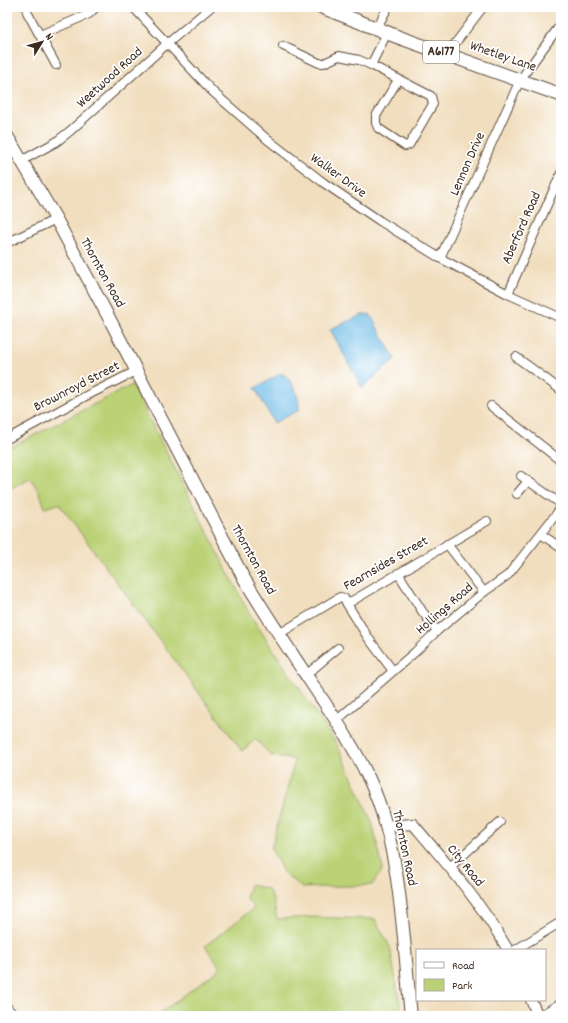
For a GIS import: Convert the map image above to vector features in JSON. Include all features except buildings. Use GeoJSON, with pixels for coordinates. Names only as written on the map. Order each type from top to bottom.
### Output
{"type":"FeatureCollection","features":[{"type":"Feature","properties":{"kind":"main road","name":"Whetley Lane"},"geometry":{"type":"LineString","coordinates":[[322,7],[344,11],[382,31],[561,95]]}},
{"type":"Feature","properties":{"kind":"main road","name":"Thornton Road"},"geometry":{"type":"LineString","coordinates":[[7,136],[56,218],[138,370],[242,575],[336,721],[370,781],[386,826],[399,888],[411,1016]]}},
{"type":"Feature","properties":{"kind":"street"},"geometry":{"type":"LineString","coordinates":[[40,35],[89,14],[96,7]]}},
{"type":"Feature","properties":{"kind":"street","name":"Walker Drive"},"geometry":{"type":"LineString","coordinates":[[134,7],[213,92],[324,184],[440,258],[508,294],[561,318]]}},
{"type":"Feature","properties":{"kind":"street","name":"Weetwood Road"},"geometry":{"type":"LineString","coordinates":[[22,161],[56,142],[70,131],[168,43],[211,7]]}},
{"type":"Feature","properties":{"kind":"street"},"geometry":{"type":"LineString","coordinates":[[371,65],[388,7]]}},
{"type":"Feature","properties":{"kind":"street"},"geometry":{"type":"LineString","coordinates":[[447,54],[483,7]]}},
{"type":"Feature","properties":{"kind":"street"},"geometry":{"type":"LineString","coordinates":[[27,12],[56,65]]}},
{"type":"Feature","properties":{"kind":"street","name":"Lennon Drive"},"geometry":{"type":"LineString","coordinates":[[440,258],[520,80],[561,24]]}},
{"type":"Feature","properties":{"kind":"street"},"geometry":{"type":"LineString","coordinates":[[283,46],[318,63],[324,63],[339,56],[359,60],[432,96],[433,104],[409,145],[405,146],[378,128],[376,123],[376,116],[398,80]]}},
{"type":"Feature","properties":{"kind":"street","name":"Aberford Road"},"geometry":{"type":"LineString","coordinates":[[508,294],[561,173]]}},
{"type":"Feature","properties":{"kind":"street"},"geometry":{"type":"LineString","coordinates":[[7,243],[56,218]]}},
{"type":"Feature","properties":{"kind":"street"},"geometry":{"type":"LineString","coordinates":[[516,357],[561,390]]}},
{"type":"Feature","properties":{"kind":"street","name":"Brownroyd Street"},"geometry":{"type":"LineString","coordinates":[[7,439],[84,397],[138,370]]}},
{"type":"Feature","properties":{"kind":"street"},"geometry":{"type":"LineString","coordinates":[[491,406],[561,461]]}},
{"type":"Feature","properties":{"kind":"street"},"geometry":{"type":"LineString","coordinates":[[520,476],[561,504]]}},
{"type":"Feature","properties":{"kind":"street"},"geometry":{"type":"LineString","coordinates":[[517,494],[528,481]]}},
{"type":"Feature","properties":{"kind":"street","name":"Hollings Road"},"geometry":{"type":"LineString","coordinates":[[336,721],[437,631],[484,592],[508,575],[561,508]]}},
{"type":"Feature","properties":{"kind":"street","name":"Fearnsides Street"},"geometry":{"type":"LineString","coordinates":[[279,634],[340,597],[344,598],[347,604],[487,521]]}},
{"type":"Feature","properties":{"kind":"street"},"geometry":{"type":"LineString","coordinates":[[541,534],[561,548]]}},
{"type":"Feature","properties":{"kind":"street"},"geometry":{"type":"LineString","coordinates":[[447,544],[484,592]]}},
{"type":"Feature","properties":{"kind":"street"},"geometry":{"type":"LineString","coordinates":[[398,573],[422,611],[437,631]]}},
{"type":"Feature","properties":{"kind":"street"},"geometry":{"type":"LineString","coordinates":[[347,604],[393,671]]}},
{"type":"Feature","properties":{"kind":"street"},"geometry":{"type":"LineString","coordinates":[[306,675],[338,648]]}},
{"type":"Feature","properties":{"kind":"street"},"geometry":{"type":"LineString","coordinates":[[450,867],[500,822]]}},
{"type":"Feature","properties":{"kind":"street","name":"City Road"},"geometry":{"type":"LineString","coordinates":[[386,826],[413,824],[450,867],[485,913],[507,949]]}},
{"type":"Feature","properties":{"kind":"street"},"geometry":{"type":"LineString","coordinates":[[517,949],[561,922]]}},
{"type":"Feature","properties":{"kind":"street"},"geometry":{"type":"LineString","coordinates":[[531,1001],[538,1016],[561,1003]]}},
{"type":"Feature","properties":{"kind":"street"},"geometry":{"type":"LineString","coordinates":[[7,1007],[14,1016]]}},
{"type":"Feature","properties":{"kind":"green space"},"geometry":{"type":"Polygon","coordinates":[[[132,385],[250,615],[338,746],[372,822],[383,869],[372,885],[302,888],[283,872],[271,848],[295,760],[270,755],[256,739],[242,751],[59,504],[45,508],[40,493],[30,478],[7,490],[7,449],[132,385]]]}},
{"type":"Feature","properties":{"kind":"green space"},"geometry":{"type":"Polygon","coordinates":[[[250,885],[268,889],[273,899],[277,919],[307,917],[375,919],[390,947],[402,1016],[197,1016],[196,1014],[193,1016],[156,1016],[221,968],[205,946],[254,908],[246,898],[250,885]]]}},
{"type":"Feature","properties":{"kind":"water"},"geometry":{"type":"Polygon","coordinates":[[[370,314],[395,359],[362,388],[330,329],[362,315],[370,314]]]}},
{"type":"Feature","properties":{"kind":"water"},"geometry":{"type":"Polygon","coordinates":[[[282,373],[286,376],[295,389],[299,410],[274,423],[255,388],[282,373]]]}}]}
